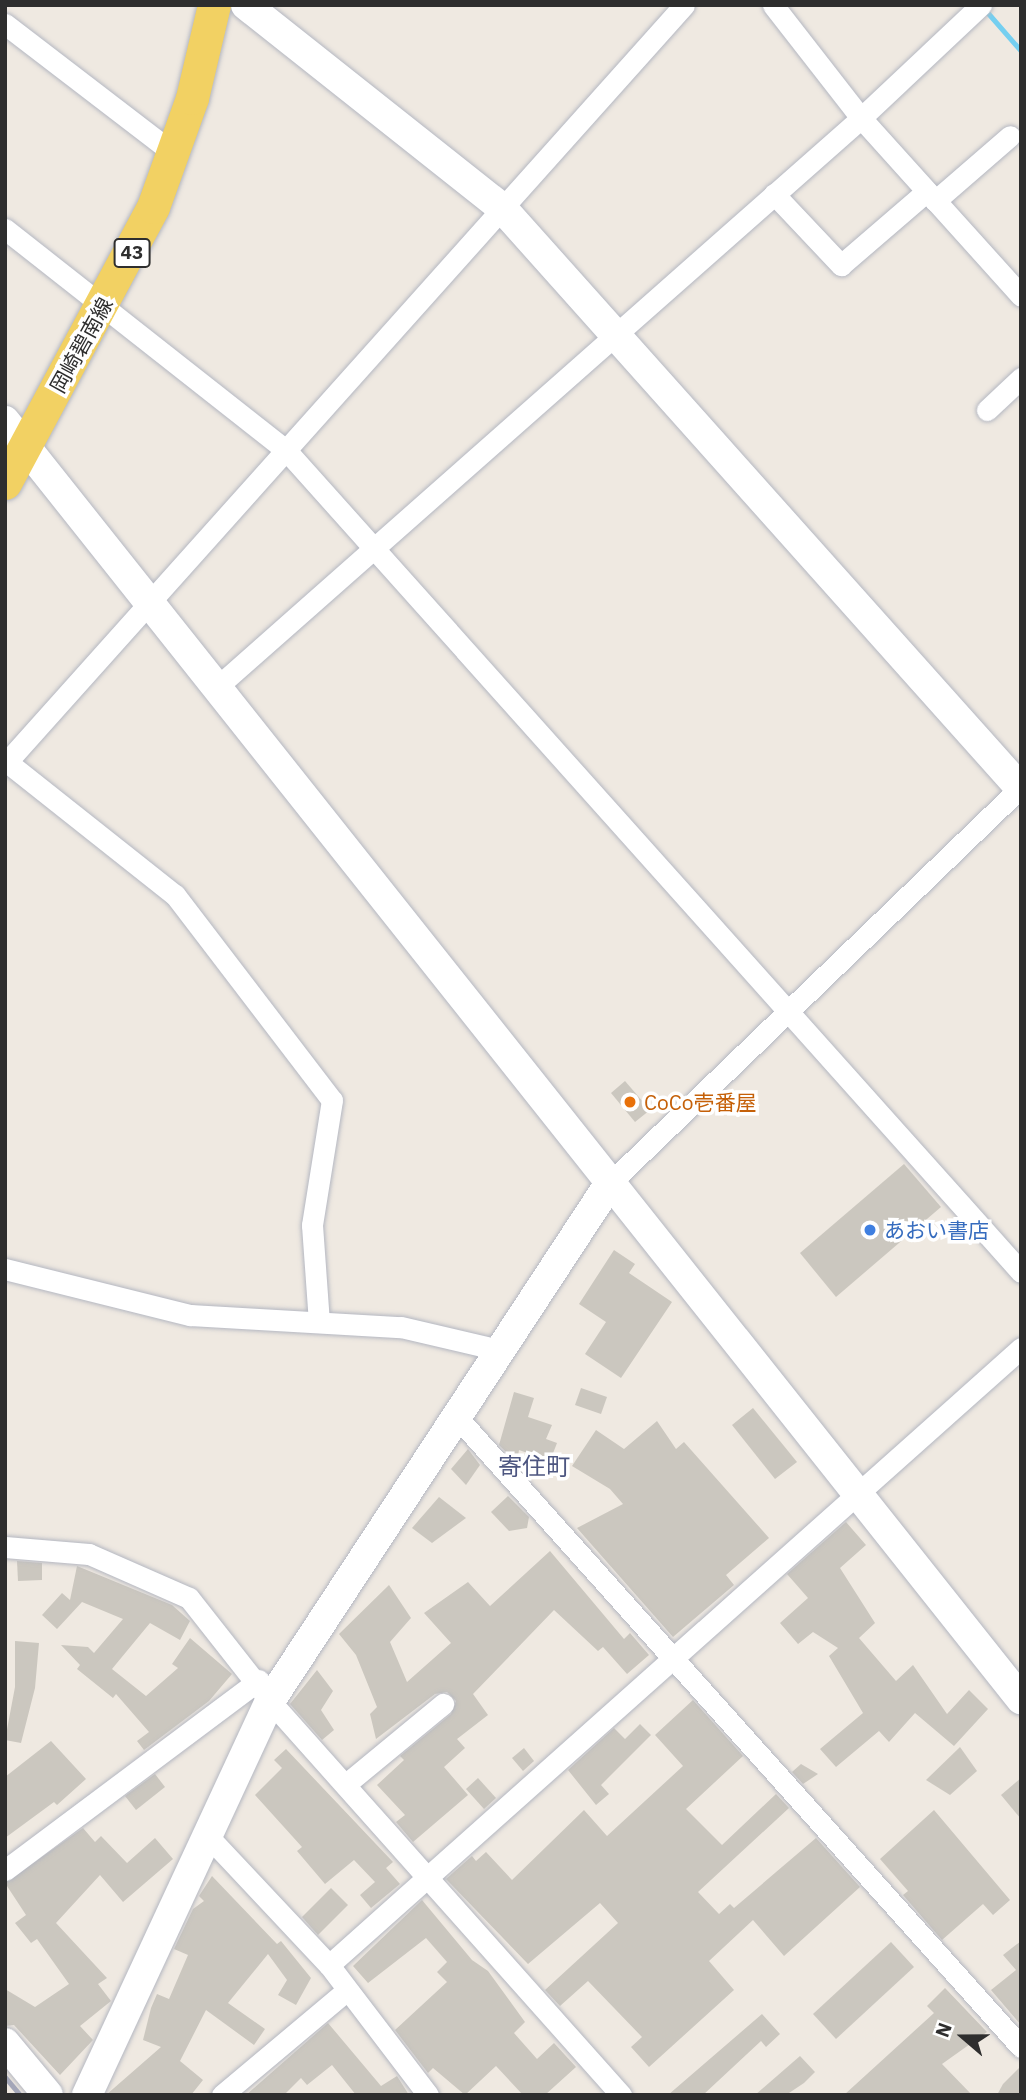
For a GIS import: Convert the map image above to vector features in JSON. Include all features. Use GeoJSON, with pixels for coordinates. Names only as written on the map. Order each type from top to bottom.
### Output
{"type":"FeatureCollection","features":[{"type":"Feature","properties":{"kind":"main road","name":"岡崎碧南線"},"geometry":{"type":"LineString","coordinates":[[5,483],[15,434],[103,303],[153,207],[173,153],[214,5]]}},
{"type":"Feature","properties":{"kind":"street"},"geometry":{"type":"LineString","coordinates":[[87,2095],[205,1833],[264,1691],[456,1416],[610,1183],[1021,788],[503,209],[246,5]]}},
{"type":"Feature","properties":{"kind":"street"},"geometry":{"type":"LineString","coordinates":[[319,1322],[312,1225],[332,1100],[174,895],[6,763],[684,5]]}},
{"type":"Feature","properties":{"kind":"street"},"geometry":{"type":"LineString","coordinates":[[773,5],[861,118],[1021,296]]}},
{"type":"Feature","properties":{"kind":"street"},"geometry":{"type":"LineString","coordinates":[[217,687],[861,118],[981,5]]}},
{"type":"Feature","properties":{"kind":"street"},"geometry":{"type":"LineString","coordinates":[[5,24],[173,153]]}},
{"type":"Feature","properties":{"kind":"street"},"geometry":{"type":"LineString","coordinates":[[774,194],[841,265],[1010,136]]}},
{"type":"Feature","properties":{"kind":"street"},"geometry":{"type":"LineString","coordinates":[[5,229],[103,303],[285,449],[1021,1272]]}},
{"type":"Feature","properties":{"kind":"street"},"geometry":{"type":"LineString","coordinates":[[987,410],[1021,378]]}},
{"type":"Feature","properties":{"kind":"street"},"geometry":{"type":"LineString","coordinates":[[15,434],[1021,1699]]}},
{"type":"Feature","properties":{"kind":"street"},"geometry":{"type":"LineString","coordinates":[[5,1269],[190,1315],[401,1327],[499,1350]]}},
{"type":"Feature","properties":{"kind":"street"},"geometry":{"type":"LineString","coordinates":[[329,1965],[855,1491],[1021,1348]]}},
{"type":"Feature","properties":{"kind":"street"},"geometry":{"type":"LineString","coordinates":[[456,1416],[1021,2047]]}},
{"type":"Feature","properties":{"kind":"street"},"geometry":{"type":"LineString","coordinates":[[5,1547],[89,1555],[189,1598],[264,1691],[621,2095]]}},
{"type":"Feature","properties":{"kind":"street"},"geometry":{"type":"LineString","coordinates":[[5,1870],[264,1691]]}},
{"type":"Feature","properties":{"kind":"street"},"geometry":{"type":"LineString","coordinates":[[346,1784],[443,1704]]}},
{"type":"Feature","properties":{"kind":"street"},"geometry":{"type":"LineString","coordinates":[[205,1833],[329,1965],[428,2095]]}},
{"type":"Feature","properties":{"kind":"street"},"geometry":{"type":"LineString","coordinates":[[222,2095],[347,1990]]}},
{"type":"Feature","properties":{"kind":"street"},"geometry":{"type":"LineString","coordinates":[[5,2043],[48,2095]]}},
{"type":"Feature","properties":{"kind":"building","name":"CoCo壱番屋"},"geometry":{"type":"Polygon","coordinates":[[[625,1081],[650,1110],[635,1122],[611,1093],[625,1081]]]}},
{"type":"Feature","properties":{"kind":"building","name":"あおい書店"},"geometry":{"type":"Polygon","coordinates":[[[904,1164],[941,1207],[836,1297],[800,1253],[904,1164]]]}},
{"type":"Feature","properties":{"kind":"building"},"geometry":{"type":"Polygon","coordinates":[[[614,1250],[635,1264],[629,1273],[672,1302],[621,1378],[585,1354],[606,1322],[579,1304],[614,1250]]]}},
{"type":"Feature","properties":{"kind":"building"},"geometry":{"type":"Polygon","coordinates":[[[581,1388],[607,1397],[601,1414],[575,1405],[581,1388]]]}},
{"type":"Feature","properties":{"kind":"building"},"geometry":{"type":"Polygon","coordinates":[[[514,1392],[534,1398],[528,1417],[552,1425],[546,1439],[557,1443],[550,1461],[519,1450],[518,1456],[507,1453],[499,1445],[514,1392]]]}},
{"type":"Feature","properties":{"kind":"building"},"geometry":{"type":"Polygon","coordinates":[[[753,1408],[797,1462],[775,1479],[732,1425],[753,1408]]]}},
{"type":"Feature","properties":{"kind":"building"},"geometry":{"type":"Polygon","coordinates":[[[657,1421],[676,1449],[684,1442],[769,1538],[726,1575],[734,1585],[673,1637],[577,1528],[623,1504],[610,1489],[572,1466],[596,1430],[624,1449],[657,1421]]]}},
{"type":"Feature","properties":{"kind":"building"},"geometry":{"type":"Polygon","coordinates":[[[468,1449],[480,1465],[466,1485],[451,1469],[468,1449]]]}},
{"type":"Feature","properties":{"kind":"building"},"geometry":{"type":"Polygon","coordinates":[[[508,1496],[529,1517],[527,1528],[509,1531],[491,1512],[508,1496]]]}},
{"type":"Feature","properties":{"kind":"building"},"geometry":{"type":"Polygon","coordinates":[[[439,1497],[466,1518],[432,1543],[412,1528],[439,1497]]]}},
{"type":"Feature","properties":{"kind":"building"},"geometry":{"type":"Polygon","coordinates":[[[846,1522],[866,1545],[840,1568],[875,1623],[859,1638],[896,1681],[913,1665],[947,1714],[969,1690],[988,1709],[954,1746],[915,1713],[889,1742],[879,1731],[836,1767],[820,1749],[863,1713],[829,1656],[838,1648],[813,1632],[798,1644],[780,1623],[808,1598],[787,1574],[846,1522]]]}},
{"type":"Feature","properties":{"kind":"building"},"geometry":{"type":"Polygon","coordinates":[[[550,1551],[624,1639],[630,1633],[649,1655],[627,1674],[603,1647],[598,1651],[554,1610],[473,1694],[488,1715],[457,1739],[465,1748],[444,1767],[468,1795],[413,1842],[396,1822],[405,1815],[377,1785],[404,1760],[400,1756],[451,1714],[456,1701],[447,1692],[435,1694],[376,1739],[370,1714],[377,1707],[356,1655],[339,1634],[389,1585],[411,1618],[390,1642],[407,1682],[451,1643],[424,1613],[468,1582],[490,1606],[550,1551]]]}},
{"type":"Feature","properties":{"kind":"building"},"geometry":{"type":"Polygon","coordinates":[[[17,1561],[42,1563],[42,1580],[18,1581],[17,1561]]]}},
{"type":"Feature","properties":{"kind":"building"},"geometry":{"type":"Polygon","coordinates":[[[77,1566],[172,1605],[190,1621],[180,1640],[150,1623],[112,1669],[146,1696],[178,1668],[172,1664],[190,1638],[232,1674],[209,1701],[144,1750],[137,1741],[149,1732],[116,1694],[113,1698],[77,1669],[80,1665],[61,1645],[88,1647],[94,1653],[123,1619],[82,1602],[57,1629],[42,1615],[62,1593],[70,1600],[77,1566]]]}},
{"type":"Feature","properties":{"kind":"building"},"geometry":{"type":"Polygon","coordinates":[[[15,1641],[39,1643],[35,1688],[21,1743],[5,1740],[15,1687],[15,1641]]]}},
{"type":"Feature","properties":{"kind":"building"},"geometry":{"type":"Polygon","coordinates":[[[317,1670],[333,1691],[321,1710],[334,1730],[322,1740],[290,1704],[317,1670]]]}},
{"type":"Feature","properties":{"kind":"building"},"geometry":{"type":"Polygon","coordinates":[[[693,1700],[743,1756],[686,1809],[722,1845],[776,1794],[789,1808],[698,1892],[719,1914],[730,1904],[734,1908],[816,1838],[860,1887],[784,1956],[753,1920],[709,1961],[734,1990],[649,2067],[631,2047],[642,2037],[588,1981],[560,2006],[545,1990],[618,1923],[600,1903],[528,1964],[446,1879],[472,1856],[476,1861],[486,1852],[512,1880],[584,1810],[607,1836],[683,1766],[655,1735],[693,1700]]]}},
{"type":"Feature","properties":{"kind":"building"},"geometry":{"type":"Polygon","coordinates":[[[640,1724],[651,1735],[601,1785],[609,1794],[596,1805],[568,1770],[614,1728],[625,1739],[640,1724]]]}},
{"type":"Feature","properties":{"kind":"building"},"geometry":{"type":"Polygon","coordinates":[[[51,1741],[86,1779],[57,1805],[54,1802],[5,1838],[5,1777],[51,1741]]]}},
{"type":"Feature","properties":{"kind":"building"},"geometry":{"type":"Polygon","coordinates":[[[960,1747],[977,1771],[950,1795],[926,1780],[960,1747]]]}},
{"type":"Feature","properties":{"kind":"building"},"geometry":{"type":"Polygon","coordinates":[[[524,1748],[534,1761],[523,1771],[512,1758],[524,1748]]]}},
{"type":"Feature","properties":{"kind":"building"},"geometry":{"type":"Polygon","coordinates":[[[286,1749],[393,1862],[386,1868],[400,1884],[371,1908],[360,1895],[375,1882],[354,1860],[325,1884],[297,1851],[302,1847],[255,1795],[282,1768],[274,1760],[286,1749]]]}},
{"type":"Feature","properties":{"kind":"building"},"geometry":{"type":"Polygon","coordinates":[[[801,1764],[818,1774],[803,1784],[792,1772],[801,1764]]]}},
{"type":"Feature","properties":{"kind":"building"},"geometry":{"type":"Polygon","coordinates":[[[155,1774],[165,1787],[136,1810],[125,1796],[155,1774]]]}},
{"type":"Feature","properties":{"kind":"building"},"geometry":{"type":"Polygon","coordinates":[[[478,1778],[496,1798],[484,1809],[466,1789],[478,1778]]]}},
{"type":"Feature","properties":{"kind":"building"},"geometry":{"type":"Polygon","coordinates":[[[1021,1778],[1021,1819],[1001,1795],[1021,1778]]]}},
{"type":"Feature","properties":{"kind":"building"},"geometry":{"type":"Polygon","coordinates":[[[934,1810],[1010,1900],[993,1915],[983,1904],[942,1940],[903,1895],[908,1891],[880,1859],[934,1810]]]}},
{"type":"Feature","properties":{"kind":"building"},"geometry":{"type":"Polygon","coordinates":[[[83,1828],[95,1842],[101,1836],[127,1863],[155,1838],[173,1859],[123,1902],[100,1875],[56,1923],[107,1978],[98,1984],[111,2001],[80,2026],[93,2040],[60,2075],[14,2025],[5,2026],[5,1989],[35,2007],[69,1984],[37,1939],[31,1943],[15,1923],[26,1915],[5,1883],[83,1828]]]}},
{"type":"Feature","properties":{"kind":"building"},"geometry":{"type":"Polygon","coordinates":[[[212,1876],[277,1944],[281,1941],[311,1978],[296,2005],[278,1995],[287,1980],[268,1954],[228,2003],[265,2029],[254,2045],[206,2010],[180,2061],[203,2080],[191,2095],[106,2095],[161,2047],[143,2040],[151,2008],[157,1994],[169,1999],[188,1955],[174,1949],[193,1909],[204,1901],[199,1896],[212,1876]]]}},
{"type":"Feature","properties":{"kind":"building"},"geometry":{"type":"Polygon","coordinates":[[[331,1888],[348,1905],[318,1935],[302,1917],[331,1888]]]}},
{"type":"Feature","properties":{"kind":"building"},"geometry":{"type":"Polygon","coordinates":[[[422,1900],[472,1960],[488,1971],[525,2022],[514,2033],[537,2059],[554,2043],[576,2067],[545,2095],[523,2095],[496,2066],[465,2095],[433,2068],[428,2073],[395,2030],[447,1982],[437,1972],[447,1962],[426,1938],[368,1983],[353,1966],[422,1900]]]}},
{"type":"Feature","properties":{"kind":"building"},"geometry":{"type":"Polygon","coordinates":[[[1021,1941],[1021,2025],[991,1990],[1016,1970],[1003,1955],[1021,1941]]]}},
{"type":"Feature","properties":{"kind":"building"},"geometry":{"type":"Polygon","coordinates":[[[891,1942],[914,1967],[836,2039],[813,2014],[891,1942]]]}},
{"type":"Feature","properties":{"kind":"building"},"geometry":{"type":"Polygon","coordinates":[[[945,1988],[987,2032],[942,2064],[972,2095],[844,2095],[934,2013],[927,2006],[945,1988]]]}},
{"type":"Feature","properties":{"kind":"building"},"geometry":{"type":"Polygon","coordinates":[[[762,2014],[780,2034],[766,2047],[761,2041],[703,2095],[668,2095],[762,2014]]]}},
{"type":"Feature","properties":{"kind":"building"},"geometry":{"type":"Polygon","coordinates":[[[328,2023],[381,2086],[397,2076],[409,2095],[356,2095],[332,2065],[307,2085],[301,2078],[284,2095],[246,2095],[328,2023]]]}},
{"type":"Feature","properties":{"kind":"building"},"geometry":{"type":"Polygon","coordinates":[[[800,2056],[815,2072],[804,2083],[786,2095],[755,2095],[800,2056]]]}},
{"type":"Feature","properties":{"kind":"building"},"geometry":{"type":"Polygon","coordinates":[[[1021,2066],[1021,2095],[997,2095],[1003,2084],[1021,2066]]]}},
{"type":"Feature","properties":{"kind":"waterway"},"geometry":{"type":"LineString","coordinates":[[987,12],[1021,51]]}},
{"type":"Feature","properties":{"kind":"railway"},"geometry":{"type":"LineString","coordinates":[[5,2077],[20,2095]]}},
{"type":"Feature","properties":{"kind":"place","name":"CoCo壱番屋"},"geometry":{"type":"Point","coordinates":[630,1102]}},
{"type":"Feature","properties":{"kind":"place","name":"あおい書店"},"geometry":{"type":"Point","coordinates":[870,1230]}},
{"type":"Feature","properties":{"kind":"district","name":"寄住町"},"geometry":{"type":"Point","coordinates":[534,1467]}}]}
